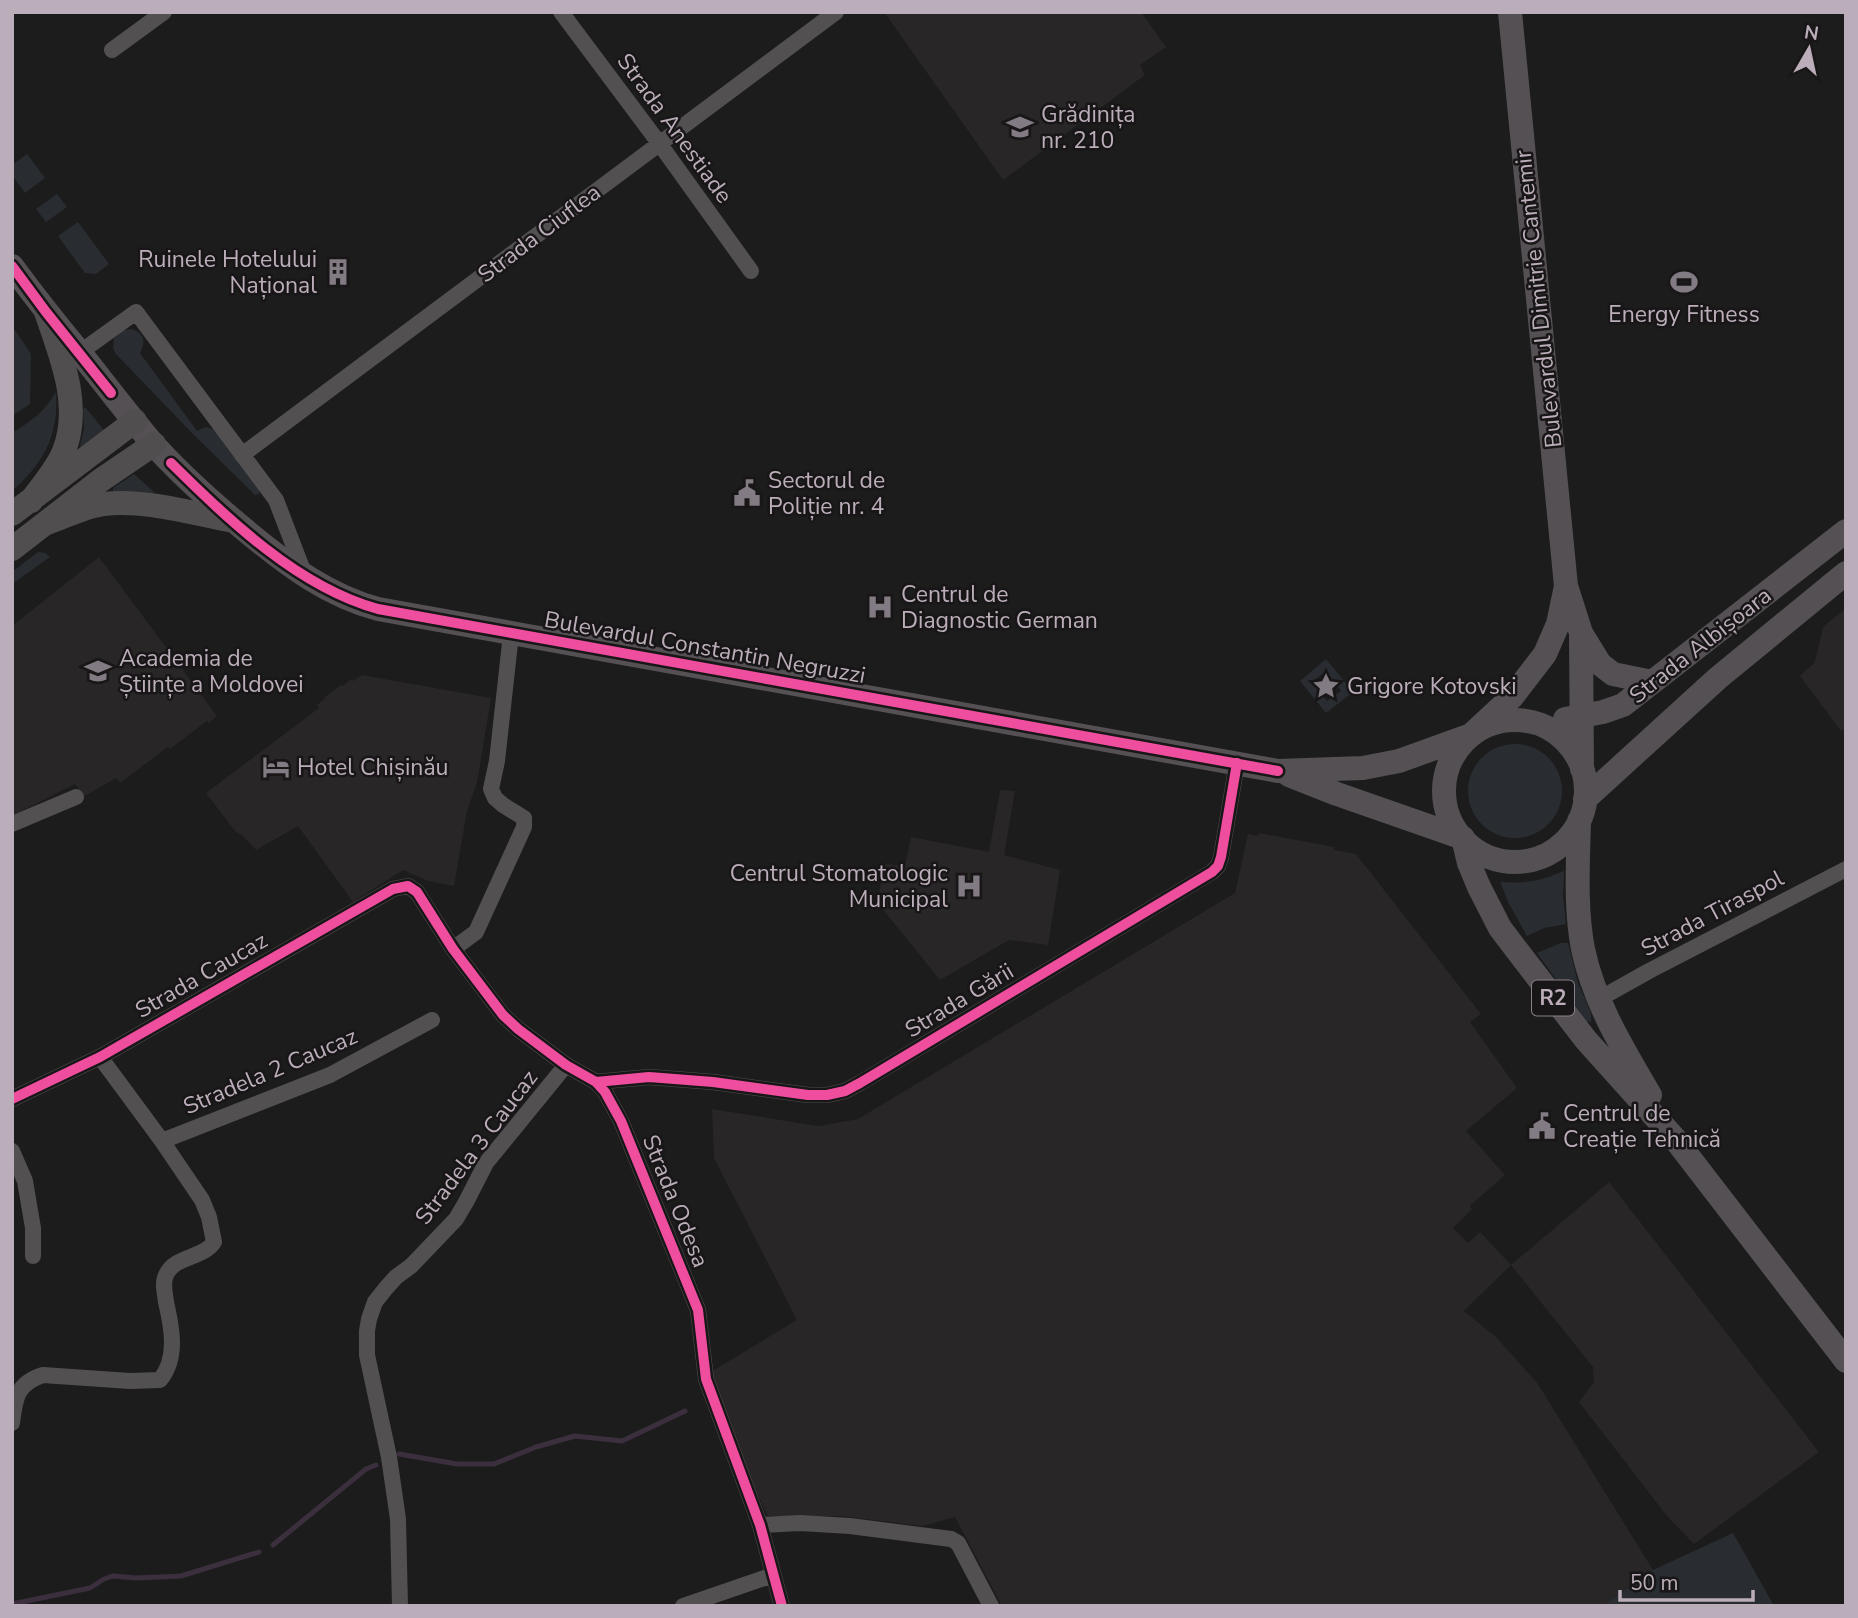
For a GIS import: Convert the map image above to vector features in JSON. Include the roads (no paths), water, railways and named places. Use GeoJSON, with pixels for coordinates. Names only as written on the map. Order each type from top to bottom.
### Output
{"type":"FeatureCollection","features":[{"type":"Feature","properties":{"kind":"highway"},"geometry":{"type":"LineString","coordinates":[[21,508],[64,452],[69,432],[71,411],[65,370],[46,312]]}},
{"type":"Feature","properties":{"kind":"highway"},"geometry":{"type":"LineString","coordinates":[[21,508],[135,421]]}},
{"type":"Feature","properties":{"kind":"highway"},"geometry":{"type":"LineString","coordinates":[[12,549],[101,480],[154,444]]}},
{"type":"Feature","properties":{"kind":"highway"},"geometry":{"type":"LineString","coordinates":[[47,523],[101,504],[121,503],[146,505],[234,522]]}},
{"type":"Feature","properties":{"kind":"main road","name":"Bulevardul Dimitrie Cantemir"},"geometry":{"type":"LineString","coordinates":[[1510,12],[1566,586],[1581,633],[1582,769]]}},
{"type":"Feature","properties":{"kind":"main road","name":"Bulevardul Constantin Negruzzi"},"geometry":{"type":"LineString","coordinates":[[12,266],[46,312],[154,444],[207,499],[304,576],[336,595],[356,603],[511,634],[1278,771],[1462,838]]}},
{"type":"Feature","properties":{"kind":"main road","name":"Strada Albișoara"},"geometry":{"type":"LineString","coordinates":[[1539,724],[1603,712],[1623,705],[1846,531]]}},
{"type":"Feature","properties":{"kind":"main road","name":"Strada Albișoara"},"geometry":{"type":"LineString","coordinates":[[1582,810],[1718,678],[1846,573]]}},
{"type":"Feature","properties":{"kind":"main road","name":"Bulevardul Dimitrie Cantemir"},"geometry":{"type":"LineString","coordinates":[[1471,735],[1511,697],[1545,654],[1558,624],[1566,586]]}},
{"type":"Feature","properties":{"kind":"main road"},"geometry":{"type":"LineString","coordinates":[[1581,633],[1600,664],[1614,674],[1652,682]]}},
{"type":"Feature","properties":{"kind":"main road"},"geometry":{"type":"LineString","coordinates":[[1525,720],[1552,730],[1573,749],[1582,769],[1586,789],[1582,810],[1566,839],[1556,848],[1531,860],[1491,857],[1462,838],[1451,822],[1444,796],[1445,782],[1453,757],[1471,735],[1496,722],[1525,720]]}},
{"type":"Feature","properties":{"kind":"main road","name":"Bulevardul Constantin Negruzzi"},"geometry":{"type":"LineString","coordinates":[[1278,771],[1363,768],[1399,761],[1471,735]]}},
{"type":"Feature","properties":{"kind":"main road","name":"R2"},"geometry":{"type":"LineString","coordinates":[[1582,810],[1578,869],[1580,931],[1584,951],[1599,999],[1622,1048],[1675,1139]]}},
{"type":"Feature","properties":{"kind":"main road","name":"R2"},"geometry":{"type":"LineString","coordinates":[[1462,838],[1479,887],[1500,928],[1586,1040],[1675,1139],[1846,1361]]}},
{"type":"Feature","properties":{"kind":"street"},"geometry":{"type":"LineString","coordinates":[[112,50],[164,12]]}},
{"type":"Feature","properties":{"kind":"street","name":"Strada Anestiade"},"geometry":{"type":"LineString","coordinates":[[561,12],[751,271]]}},
{"type":"Feature","properties":{"kind":"street","name":"Strada Ciuflea"},"geometry":{"type":"LineString","coordinates":[[242,455],[836,12]]}},
{"type":"Feature","properties":{"kind":"street"},"geometry":{"type":"LineString","coordinates":[[79,353],[136,312],[276,500],[304,576]]}},
{"type":"Feature","properties":{"kind":"street"},"geometry":{"type":"LineString","coordinates":[[453,949],[476,932],[524,827],[524,818],[495,798],[491,789],[499,749],[511,634]]}},
{"type":"Feature","properties":{"kind":"street","name":"Strada Gării"},"geometry":{"type":"LineString","coordinates":[[596,1082],[649,1077],[713,1082],[807,1095],[828,1095],[845,1091],[1212,872],[1221,858],[1237,763]]}},
{"type":"Feature","properties":{"kind":"street"},"geometry":{"type":"LineString","coordinates":[[12,824],[76,797]]}},
{"type":"Feature","properties":{"kind":"street","name":"Strada Tiraspol"},"geometry":{"type":"LineString","coordinates":[[1599,999],[1846,869]]}},
{"type":"Feature","properties":{"kind":"street","name":"Strada Odesa"},"geometry":{"type":"LineString","coordinates":[[408,886],[417,891],[453,949],[503,1015],[566,1065],[596,1082],[605,1092],[621,1121],[698,1310],[706,1379],[760,1525],[782,1606]]}},
{"type":"Feature","properties":{"kind":"street","name":"Strada Caucaz"},"geometry":{"type":"LineString","coordinates":[[12,1099],[100,1057],[393,889],[408,886]]}},
{"type":"Feature","properties":{"kind":"street","name":"Stradela 2 Caucaz"},"geometry":{"type":"LineString","coordinates":[[162,1141],[330,1075],[432,1020]]}},
{"type":"Feature","properties":{"kind":"street"},"geometry":{"type":"LineString","coordinates":[[12,1423],[17,1396],[22,1387],[32,1379],[43,1376],[160,1380],[171,1361],[172,1340],[164,1286],[165,1275],[176,1264],[206,1251],[214,1242],[202,1200],[100,1057]]}},
{"type":"Feature","properties":{"kind":"street","name":"Stradela 3 Caucaz"},"geometry":{"type":"LineString","coordinates":[[400,1606],[398,1519],[393,1478],[367,1355],[367,1331],[375,1302],[396,1277],[411,1266],[456,1219],[486,1163],[566,1065]]}},
{"type":"Feature","properties":{"kind":"street"},"geometry":{"type":"LineString","coordinates":[[12,1151],[25,1181],[33,1228],[33,1256]]}},
{"type":"Feature","properties":{"kind":"street"},"geometry":{"type":"LineString","coordinates":[[760,1525],[800,1523],[951,1539],[958,1544],[991,1606]]}},
{"type":"Feature","properties":{"kind":"street"},"geometry":{"type":"LineString","coordinates":[[683,1606],[774,1574]]}},
{"type":"Feature","properties":{"kind":"waterway"},"geometry":{"type":"LineString","coordinates":[[399,1454],[457,1464],[494,1464],[536,1447],[575,1436],[622,1441],[685,1411]]}},
{"type":"Feature","properties":{"kind":"waterway"},"geometry":{"type":"LineString","coordinates":[[273,1545],[366,1469],[376,1465]]}},
{"type":"Feature","properties":{"kind":"waterway"},"geometry":{"type":"LineString","coordinates":[[12,1604],[90,1588],[113,1576],[181,1576],[259,1552]]}},
{"type":"Feature","properties":{"kind":"place","name":"Grădinița nr. 210"},"geometry":{"type":"Point","coordinates":[1020,127]}},
{"type":"Feature","properties":{"kind":"place","name":"Ruinele Hotelului Național"},"geometry":{"type":"Point","coordinates":[338,272]}},
{"type":"Feature","properties":{"kind":"place","name":"Energy Fitness"},"geometry":{"type":"Point","coordinates":[1684,282]}},
{"type":"Feature","properties":{"kind":"place","name":"Sectorul de Poliție nr. 4"},"geometry":{"type":"Point","coordinates":[747,493]}},
{"type":"Feature","properties":{"kind":"place","name":"Centrul de Diagnostic German"},"geometry":{"type":"Point","coordinates":[880,607]}},
{"type":"Feature","properties":{"kind":"place","name":"Academia de Științe a Moldovei"},"geometry":{"type":"Point","coordinates":[98,671]}},
{"type":"Feature","properties":{"kind":"place","name":"Grigore Kotovski"},"geometry":{"type":"Point","coordinates":[1326,686]}},
{"type":"Feature","properties":{"kind":"place","name":"Hotel Chișinău"},"geometry":{"type":"Point","coordinates":[276,767]}},
{"type":"Feature","properties":{"kind":"place","name":"Centrul Stomatologic Municipal"},"geometry":{"type":"Point","coordinates":[969,886]}},
{"type":"Feature","properties":{"kind":"place","name":"Centrul de Creație Tehnică"},"geometry":{"type":"Point","coordinates":[1542,1126]}}]}
